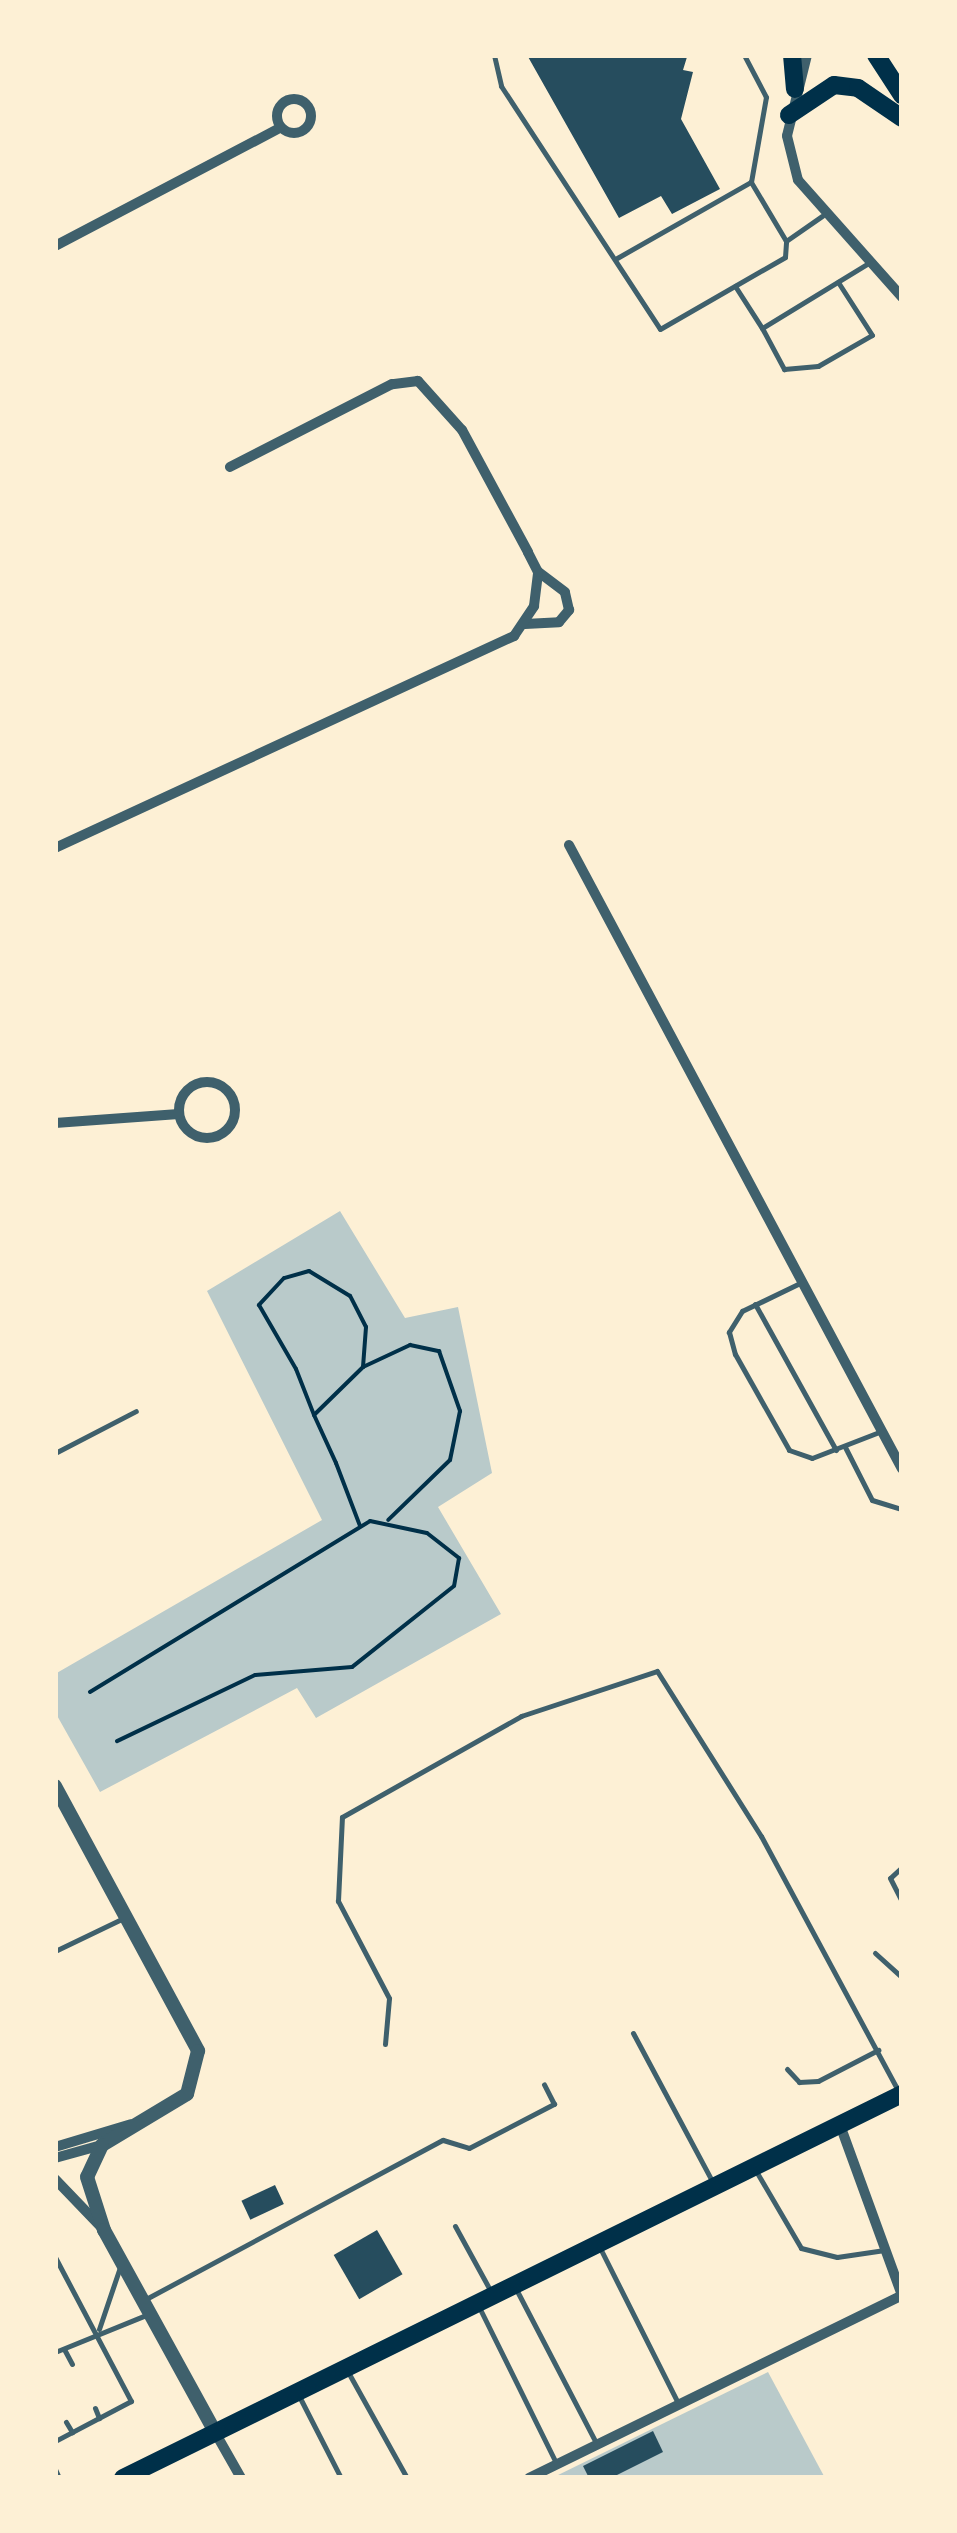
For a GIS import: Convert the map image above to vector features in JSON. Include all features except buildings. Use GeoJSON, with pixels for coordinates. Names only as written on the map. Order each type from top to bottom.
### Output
{"type":"FeatureCollection","features":[{"type":"Feature","properties":{"kind":"highway"},"geometry":{"type":"LineString","coordinates":[[792,55],[795,89]]}},
{"type":"Feature","properties":{"kind":"highway"},"geometry":{"type":"LineString","coordinates":[[876,55],[902,95]]}},
{"type":"Feature","properties":{"kind":"highway"},"geometry":{"type":"LineString","coordinates":[[789,115],[834,85],[858,88],[902,118]]}},
{"type":"Feature","properties":{"kind":"highway"},"geometry":{"type":"LineString","coordinates":[[123,2478],[901,2095]]}},
{"type":"Feature","properties":{"kind":"street"},"geometry":{"type":"LineString","coordinates":[[807,55],[789,115],[791,159],[822,216],[902,297]]}},
{"type":"Feature","properties":{"kind":"street"},"geometry":{"type":"LineString","coordinates":[[55,246],[280,128]]}},
{"type":"Feature","properties":{"kind":"street"},"geometry":{"type":"LineString","coordinates":[[55,848],[140,803],[318,734],[525,624],[559,622],[570,610],[566,592],[538,572],[462,430],[418,381],[392,384],[230,467]]}},
{"type":"Feature","properties":{"kind":"street"},"geometry":{"type":"LineString","coordinates":[[525,624],[538,572]]}},
{"type":"Feature","properties":{"kind":"street"},"geometry":{"type":"LineString","coordinates":[[569,845],[902,1468]]}},
{"type":"Feature","properties":{"kind":"street"},"geometry":{"type":"LineString","coordinates":[[203,1082],[228,1090],[235,1106],[232,1123],[211,1138],[187,1130],[179,1114],[187,1090],[203,1082]]}},
{"type":"Feature","properties":{"kind":"street"},"geometry":{"type":"LineString","coordinates":[[55,1123],[179,1114]]}},
{"type":"Feature","properties":{"kind":"street"},"geometry":{"type":"LineString","coordinates":[[55,1786],[128,1916],[200,2064],[188,2094],[151,2118],[102,2146],[55,2158]]}},
{"type":"Feature","properties":{"kind":"street"},"geometry":{"type":"LineString","coordinates":[[55,2148],[151,2118]]}},
{"type":"Feature","properties":{"kind":"street"},"geometry":{"type":"LineString","coordinates":[[529,2478],[902,2295],[840,2126]]}},
{"type":"Feature","properties":{"kind":"street"},"geometry":{"type":"LineString","coordinates":[[102,2146],[87,2178],[104,2230],[241,2478]]}},
{"type":"Feature","properties":{"kind":"street"},"geometry":{"type":"LineString","coordinates":[[55,2179],[104,2230]]}},
{"type":"Feature","properties":{"kind":"lane"},"geometry":{"type":"LineString","coordinates":[[494,55],[500,86],[617,258],[660,329],[785,257],[786,241],[751,182],[766,97],[744,55]]}},
{"type":"Feature","properties":{"kind":"lane"},"geometry":{"type":"LineString","coordinates":[[617,258],[751,182]]}},
{"type":"Feature","properties":{"kind":"lane"},"geometry":{"type":"LineString","coordinates":[[786,241],[822,216]]}},
{"type":"Feature","properties":{"kind":"lane"},"geometry":{"type":"LineString","coordinates":[[762,328],[870,262]]}},
{"type":"Feature","properties":{"kind":"lane"},"geometry":{"type":"LineString","coordinates":[[735,286],[784,369],[818,366],[872,336],[838,282]]}},
{"type":"Feature","properties":{"kind":"lane"},"geometry":{"type":"LineString","coordinates":[[803,1282],[755,1304],[729,1332],[735,1354],[789,1450],[812,1458],[882,1431]]}},
{"type":"Feature","properties":{"kind":"lane"},"geometry":{"type":"LineString","coordinates":[[755,1304],[836,1450]]}},
{"type":"Feature","properties":{"kind":"lane"},"geometry":{"type":"LineString","coordinates":[[55,1454],[136,1411]]}},
{"type":"Feature","properties":{"kind":"lane"},"geometry":{"type":"LineString","coordinates":[[844,1446],[872,1500],[902,1509]]}},
{"type":"Feature","properties":{"kind":"lane"},"geometry":{"type":"LineString","coordinates":[[386,2044],[389,1998],[338,1901],[342,1817],[522,1716],[657,1670],[901,2095]]}},
{"type":"Feature","properties":{"kind":"lane"},"geometry":{"type":"LineString","coordinates":[[902,1867],[890,1878],[902,1902]]}},
{"type":"Feature","properties":{"kind":"lane"},"geometry":{"type":"LineString","coordinates":[[55,1951],[128,1916]]}},
{"type":"Feature","properties":{"kind":"lane"},"geometry":{"type":"LineString","coordinates":[[875,1953],[902,1977]]}},
{"type":"Feature","properties":{"kind":"lane"},"geometry":{"type":"LineString","coordinates":[[633,2033],[716,2188]]}},
{"type":"Feature","properties":{"kind":"lane"},"geometry":{"type":"LineString","coordinates":[[787,2069],[799,2082],[818,2081],[878,2050]]}},
{"type":"Feature","properties":{"kind":"lane"},"geometry":{"type":"LineString","coordinates":[[55,2352],[97,2330],[115,2332],[144,2308],[443,2140],[469,2148],[554,2104],[544,2084]]}},
{"type":"Feature","properties":{"kind":"lane"},"geometry":{"type":"LineString","coordinates":[[754,2168],[801,2248],[837,2257],[887,2250]]}},
{"type":"Feature","properties":{"kind":"lane"},"geometry":{"type":"LineString","coordinates":[[455,2226],[557,2464]]}},
{"type":"Feature","properties":{"kind":"lane"},"geometry":{"type":"LineString","coordinates":[[598,2245],[678,2405]]}},
{"type":"Feature","properties":{"kind":"lane"},"geometry":{"type":"LineString","coordinates":[[55,2257],[97,2330],[131,2401],[55,2441]]}},
{"type":"Feature","properties":{"kind":"lane"},"geometry":{"type":"LineString","coordinates":[[97,2330],[121,2263]]}},
{"type":"Feature","properties":{"kind":"lane"},"geometry":{"type":"LineString","coordinates":[[514,2287],[597,2445]]}},
{"type":"Feature","properties":{"kind":"lane"},"geometry":{"type":"LineString","coordinates":[[63,2348],[72,2364]]}},
{"type":"Feature","properties":{"kind":"lane"},"geometry":{"type":"LineString","coordinates":[[346,2370],[407,2478]]}},
{"type":"Feature","properties":{"kind":"lane"},"geometry":{"type":"LineString","coordinates":[[298,2394],[340,2478]]}},
{"type":"Feature","properties":{"kind":"lane"},"geometry":{"type":"LineString","coordinates":[[94,2408],[99,2418]]}},
{"type":"Feature","properties":{"kind":"lane"},"geometry":{"type":"LineString","coordinates":[[66,2422],[72,2432]]}},
{"type":"Feature","properties":{"kind":"lane"},"geometry":{"type":"LineString","coordinates":[[55,2469],[60,2478]]}},
{"type":"Feature","properties":{"kind":"path"},"geometry":{"type":"LineString","coordinates":[[360,1526],[314,1415],[264,1324],[259,1305],[274,1286],[309,1271],[337,1284],[366,1328],[363,1367]]}},
{"type":"Feature","properties":{"kind":"path"},"geometry":{"type":"LineString","coordinates":[[314,1415],[363,1367],[410,1345],[439,1351],[460,1410],[450,1460],[387,1521]]}},
{"type":"Feature","properties":{"kind":"path"},"geometry":{"type":"LineString","coordinates":[[90,1692],[360,1526],[387,1521],[428,1533],[458,1558],[462,1573],[423,1614],[352,1667],[256,1675],[117,1740]]}},
{"type":"Feature","properties":{"kind":"shaded area"},"geometry":{"type":"Polygon","coordinates":[[[340,1211],[405,1318],[458,1307],[492,1473],[438,1507],[501,1614],[316,1718],[297,1688],[100,1792],[55,1712],[55,1674],[322,1520],[207,1291],[340,1211]]]}},
{"type":"Feature","properties":{"kind":"shaded area"},"geometry":{"type":"Polygon","coordinates":[[[768,2372],[825,2478],[552,2478],[768,2372]]]}}]}
